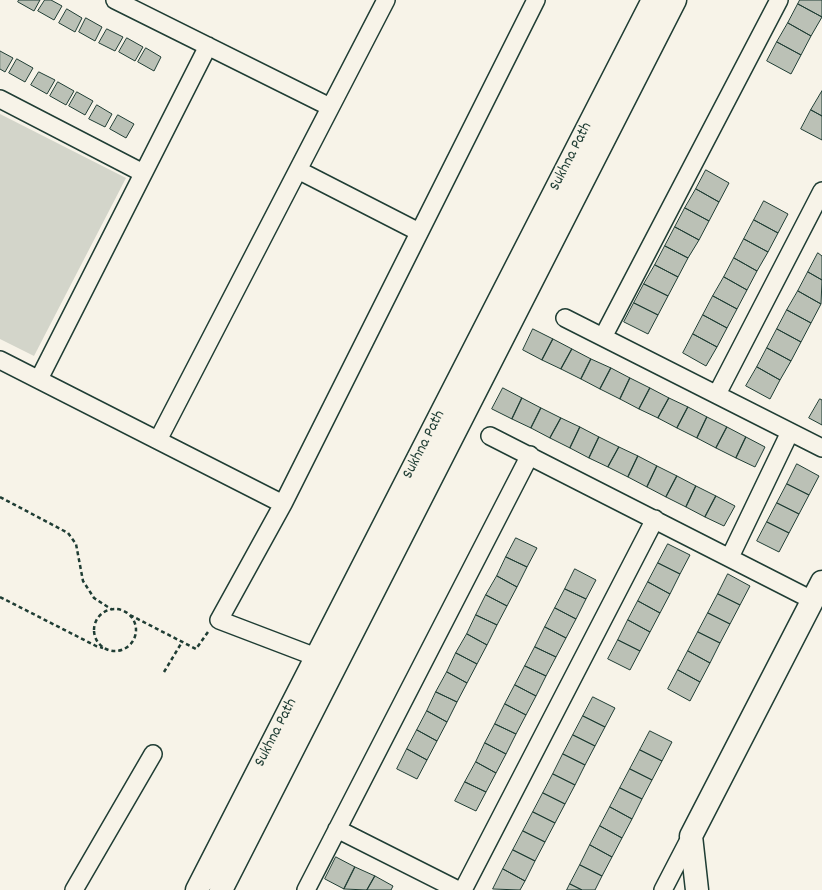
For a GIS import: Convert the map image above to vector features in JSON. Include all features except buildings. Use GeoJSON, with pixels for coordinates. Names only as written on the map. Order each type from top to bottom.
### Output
{"type":"FeatureCollection","features":[{"type":"Feature","properties":{"kind":"main road","name":"Sukhna Path"},"geometry":{"type":"LineString","coordinates":[[197,890],[653,0]]}},
{"type":"Feature","properties":{"kind":"main road","name":"Sukhna Path"},"geometry":{"type":"LineString","coordinates":[[220,890],[675,0]]}},
{"type":"Feature","properties":{"kind":"main road"},"geometry":{"type":"LineString","coordinates":[[697,890],[691,836],[817,591]]}},
{"type":"Feature","properties":{"kind":"street"},"geometry":{"type":"LineString","coordinates":[[158,440],[386,0]]}},
{"type":"Feature","properties":{"kind":"street"},"geometry":{"type":"LineString","coordinates":[[316,657],[219,620],[284,504],[536,0]]}},
{"type":"Feature","properties":{"kind":"street"},"geometry":{"type":"LineString","coordinates":[[602,337],[779,0]]}},
{"type":"Feature","properties":{"kind":"street"},"geometry":{"type":"LineString","coordinates":[[124,2],[330,107]]}},
{"type":"Feature","properties":{"kind":"street"},"geometry":{"type":"LineString","coordinates":[[39,379],[208,46]]}},
{"type":"Feature","properties":{"kind":"street"},"geometry":{"type":"LineString","coordinates":[[0,99],[143,173]]}},
{"type":"Feature","properties":{"kind":"street"},"geometry":{"type":"LineString","coordinates":[[298,170],[419,232]]}},
{"type":"Feature","properties":{"kind":"street"},"geometry":{"type":"LineString","coordinates":[[717,394],[822,191]]}},
{"type":"Feature","properties":{"kind":"street"},"geometry":{"type":"LineString","coordinates":[[565,318],[822,448]]}},
{"type":"Feature","properties":{"kind":"street"},"geometry":{"type":"LineString","coordinates":[[0,360],[284,504]]}},
{"type":"Feature","properties":{"kind":"street"},"geometry":{"type":"LineString","coordinates":[[730,557],[790,432]]}},
{"type":"Feature","properties":{"kind":"street"},"geometry":{"type":"LineString","coordinates":[[490,436],[730,557],[817,591]]}},
{"type":"Feature","properties":{"kind":"street"},"geometry":{"type":"LineString","coordinates":[[306,890],[530,455]]}},
{"type":"Feature","properties":{"kind":"street"},"geometry":{"type":"LineString","coordinates":[[464,890],[655,519]]}},
{"type":"Feature","properties":{"kind":"street"},"geometry":{"type":"LineString","coordinates":[[74,890],[153,754]]}},
{"type":"Feature","properties":{"kind":"street"},"geometry":{"type":"LineString","coordinates":[[337,829],[458,890]]}},
{"type":"Feature","properties":{"kind":"street"},"geometry":{"type":"LineString","coordinates":[[663,890],[691,836]]}},
{"type":"Feature","properties":{"kind":"path"},"geometry":{"type":"LineString","coordinates":[[0,497],[68,533],[76,544],[84,581],[94,598],[111,609],[124,611],[196,649],[219,620]]}},
{"type":"Feature","properties":{"kind":"path"},"geometry":{"type":"LineString","coordinates":[[0,596],[96,646],[107,649],[121,649],[132,641],[135,627],[130,615]]}},
{"type":"Feature","properties":{"kind":"path"},"geometry":{"type":"LineString","coordinates":[[107,649],[97,641],[94,628],[99,616],[111,609]]}},
{"type":"Feature","properties":{"kind":"path"},"geometry":{"type":"LineString","coordinates":[[164,672],[182,642]]}},
{"type":"Feature","properties":{"kind":"shaded area"},"geometry":{"type":"Polygon","coordinates":[[[0,114],[126,178],[34,356],[0,339],[0,114]]]}}]}
